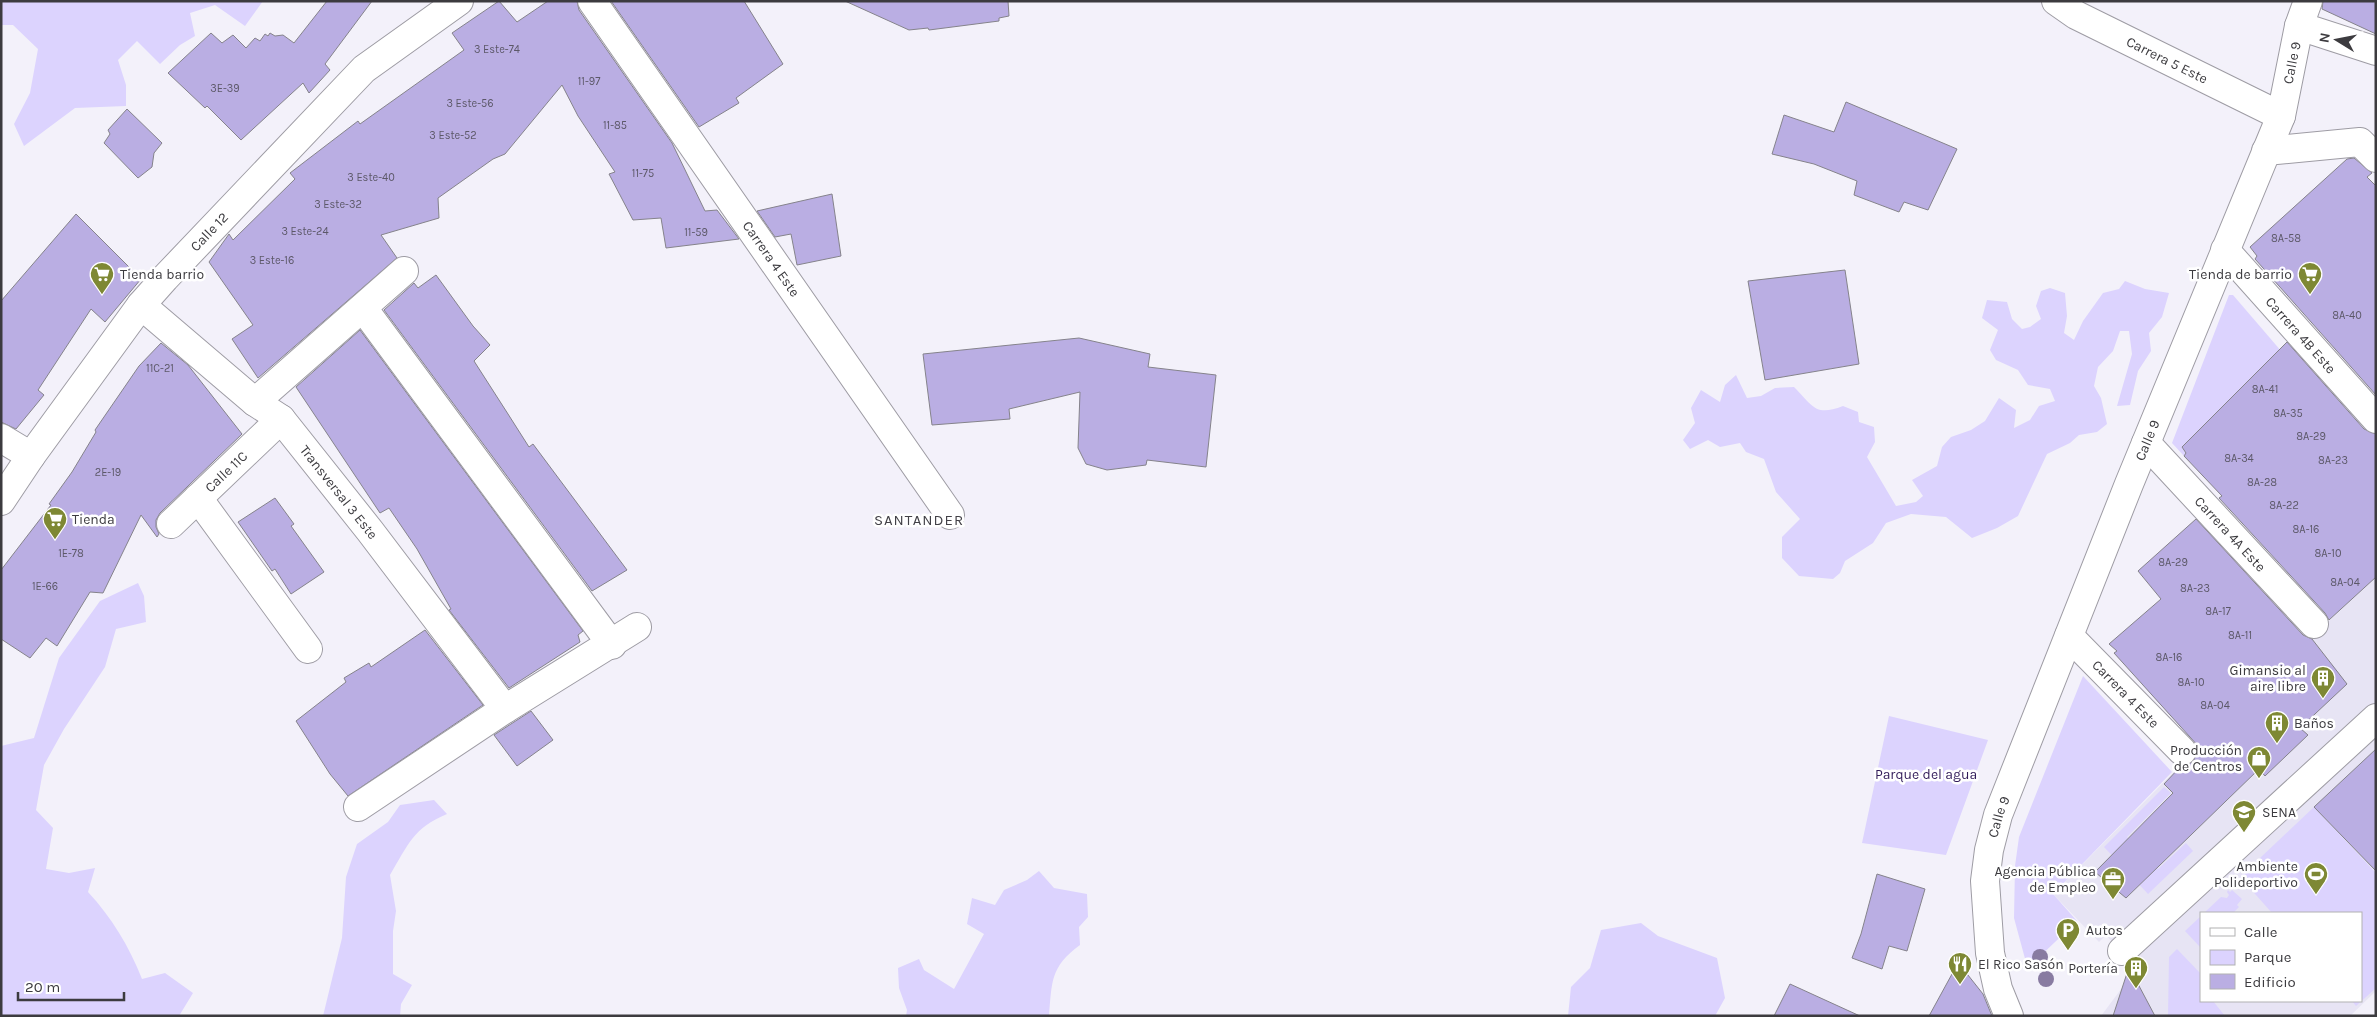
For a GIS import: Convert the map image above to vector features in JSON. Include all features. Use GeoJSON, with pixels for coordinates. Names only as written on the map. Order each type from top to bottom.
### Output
{"type":"FeatureCollection","features":[{"type":"Feature","properties":{"kind":"street","name":"Calle 12"},"geometry":{"type":"LineString","coordinates":[[1,501],[31,456],[141,305],[364,69],[459,1]]}},
{"type":"Feature","properties":{"kind":"street","name":"Carrera 4 Este"},"geometry":{"type":"LineString","coordinates":[[592,1],[950,515]]}},
{"type":"Feature","properties":{"kind":"street","name":"Carrera 5 Este"},"geometry":{"type":"LineString","coordinates":[[2056,1],[2076,15],[2281,116]]}},
{"type":"Feature","properties":{"kind":"street","name":"Calle 9"},"geometry":{"type":"LineString","coordinates":[[2008,1016],[1998,989],[1990,953],[1985,881],[1998,815],[2146,443],[2281,116],[2298,26],[2308,1]]}},
{"type":"Feature","properties":{"kind":"street"},"geometry":{"type":"LineString","coordinates":[[2298,26],[2374,50]]}},
{"type":"Feature","properties":{"kind":"street"},"geometry":{"type":"LineString","coordinates":[[2266,151],[2360,142],[2376,158]]}},
{"type":"Feature","properties":{"kind":"street","name":"Carrera 4B Este"},"geometry":{"type":"LineString","coordinates":[[2225,250],[2376,418]]}},
{"type":"Feature","properties":{"kind":"street"},"geometry":{"type":"LineString","coordinates":[[255,402],[404,271]]}},
{"type":"Feature","properties":{"kind":"street","name":"Transversal 3 Este"},"geometry":{"type":"LineString","coordinates":[[141,305],[255,402],[281,418],[370,531],[505,709]]}},
{"type":"Feature","properties":{"kind":"street"},"geometry":{"type":"LineString","coordinates":[[363,308],[612,645]]}},
{"type":"Feature","properties":{"kind":"street","name":"Calle 11C"},"geometry":{"type":"LineString","coordinates":[[171,524],[281,418]]}},
{"type":"Feature","properties":{"kind":"street"},"geometry":{"type":"LineString","coordinates":[[1,438],[31,456]]}},
{"type":"Feature","properties":{"kind":"street","name":"Carrera 4A Este"},"geometry":{"type":"LineString","coordinates":[[2146,443],[2314,624]]}},
{"type":"Feature","properties":{"kind":"street"},"geometry":{"type":"LineString","coordinates":[[198,498],[308,649]]}},
{"type":"Feature","properties":{"kind":"street"},"geometry":{"type":"LineString","coordinates":[[358,807],[505,709],[612,645],[637,627]]}},
{"type":"Feature","properties":{"kind":"street","name":"Carrera 4 Este"},"geometry":{"type":"LineString","coordinates":[[2069,636],[2182,751]]}},
{"type":"Feature","properties":{"kind":"street"},"geometry":{"type":"LineString","coordinates":[[2122,951],[2376,718]]}},
{"type":"Feature","properties":{"kind":"shaded area","name":"SENA"},"geometry":{"type":"Polygon","coordinates":[[[2376,577],[2376,991],[2350,1016],[2101,1016],[2136,969],[2106,935],[2099,942],[2053,894],[2250,695],[2376,577]]]}},
{"type":"Feature","properties":{"kind":"green space"},"geometry":{"type":"Polygon","coordinates":[[[1,1],[263,1],[245,26],[215,5],[190,13],[195,36],[180,45],[160,64],[137,41],[118,60],[126,85],[126,106],[75,108],[24,146],[14,124],[30,93],[38,49],[13,25],[1,25],[1,1]]]}},
{"type":"Feature","properties":{"kind":"green space"},"geometry":{"type":"Polygon","coordinates":[[[2125,281],[2145,289],[2169,293],[2162,317],[2149,333],[2151,351],[2138,371],[2130,405],[2117,406],[2132,354],[2129,331],[2120,331],[2113,351],[2098,367],[2094,386],[2101,398],[2107,424],[2097,432],[2079,435],[2070,443],[2047,454],[2018,516],[1997,528],[1972,538],[1946,517],[1911,514],[1886,523],[1873,543],[1845,561],[1840,573],[1833,579],[1799,576],[1782,558],[1782,537],[1800,519],[1776,492],[1764,459],[1746,452],[1740,443],[1720,447],[1708,440],[1690,449],[1683,440],[1695,423],[1691,408],[1701,390],[1720,402],[1725,385],[1736,375],[1747,398],[1761,396],[1775,388],[1794,387],[1815,408],[1826,410],[1843,406],[1858,412],[1859,422],[1874,427],[1875,442],[1867,457],[1896,506],[1916,502],[1923,496],[1912,480],[1937,466],[1942,447],[1951,437],[1971,430],[1985,421],[1999,398],[2016,410],[2014,428],[2030,420],[2039,406],[2055,401],[2050,389],[2028,385],[2018,370],[1996,360],[1990,350],[1998,330],[1982,318],[1987,300],[2007,302],[2012,319],[2022,329],[2030,327],[2041,319],[2036,306],[2041,291],[2050,288],[2065,293],[2067,316],[2064,333],[2074,340],[2083,321],[2103,293],[2119,289],[2125,281]]]}},
{"type":"Feature","properties":{"kind":"green space"},"geometry":{"type":"Polygon","coordinates":[[[2229,295],[2233,295],[2288,359],[2276,353],[2182,447],[2186,453],[2184,456],[2172,443],[2229,295]]]}},
{"type":"Feature","properties":{"kind":"green space"},"geometry":{"type":"Polygon","coordinates":[[[138,583],[144,596],[146,622],[116,629],[105,667],[64,729],[44,765],[36,810],[53,828],[46,869],[69,873],[95,868],[88,892],[119,933],[142,979],[165,973],[193,993],[179,1016],[1,1016],[1,746],[34,738],[59,658],[100,601],[138,583]]]}},
{"type":"Feature","properties":{"kind":"green space"},"geometry":{"type":"Polygon","coordinates":[[[2083,676],[2172,772],[2053,894],[2077,921],[2030,966],[2027,966],[2014,918],[2015,866],[2019,837],[2083,676]]]}},
{"type":"Feature","properties":{"kind":"green space","name":"Parque del agua"},"geometry":{"type":"Polygon","coordinates":[[[1889,716],[1988,740],[1946,855],[1862,843],[1889,716]]]}},
{"type":"Feature","properties":{"kind":"green space"},"geometry":{"type":"Polygon","coordinates":[[[2164,787],[2171,793],[2127,837],[2158,869],[2186,843],[2193,851],[2148,894],[2104,847],[2164,787]]]}},
{"type":"Feature","properties":{"kind":"green space"},"geometry":{"type":"Polygon","coordinates":[[[434,800],[447,814],[426,825],[412,838],[390,875],[396,911],[393,931],[393,974],[412,985],[401,1004],[400,1016],[323,1016],[342,938],[346,877],[357,844],[388,822],[400,805],[434,800]]]}},
{"type":"Feature","properties":{"kind":"green space","name":"Ambiente Polideportivo"},"geometry":{"type":"Polygon","coordinates":[[[2314,807],[2376,873],[2376,988],[2362,1001],[2362,912],[2271,912],[2240,877],[2314,807]]]}},
{"type":"Feature","properties":{"kind":"green space"},"geometry":{"type":"Polygon","coordinates":[[[1039,871],[1054,888],[1087,894],[1088,917],[1079,927],[1080,945],[1063,961],[1054,976],[1049,1016],[906,1016],[907,1010],[899,988],[898,968],[919,959],[924,970],[954,989],[984,934],[967,924],[972,898],[995,905],[1004,890],[1027,880],[1039,871]]]}},
{"type":"Feature","properties":{"kind":"green space"},"geometry":{"type":"Polygon","coordinates":[[[2232,890],[2242,899],[2237,905],[2239,907],[2234,912],[2205,912],[2221,897],[2227,898],[2229,895],[2227,892],[2232,890]]]}},
{"type":"Feature","properties":{"kind":"green space"},"geometry":{"type":"Polygon","coordinates":[[[2200,917],[2200,947],[2185,931],[2200,917]]]}},
{"type":"Feature","properties":{"kind":"green space"},"geometry":{"type":"Polygon","coordinates":[[[1641,923],[1658,936],[1717,958],[1725,998],[1715,1016],[1568,1016],[1571,987],[1590,968],[1601,930],[1641,923]]]}},
{"type":"Feature","properties":{"kind":"green space"},"geometry":{"type":"Polygon","coordinates":[[[2177,949],[2200,973],[2200,1002],[2214,1002],[2225,1016],[2168,1016],[2169,957],[2177,949]]]}},
{"type":"Feature","properties":{"kind":"building"},"geometry":{"type":"Polygon","coordinates":[[[327,1],[372,1],[325,64],[330,70],[309,93],[303,83],[241,140],[207,106],[205,108],[168,73],[211,33],[222,43],[233,35],[246,48],[255,38],[260,41],[265,34],[268,36],[270,33],[275,36],[283,35],[294,43],[327,1]]]}},
{"type":"Feature","properties":{"kind":"building"},"geometry":{"type":"Polygon","coordinates":[[[499,1],[517,22],[548,1],[577,1],[579,10],[672,143],[705,211],[717,210],[739,239],[666,248],[661,218],[633,220],[609,174],[615,172],[578,116],[562,85],[505,154],[493,159],[438,198],[439,218],[381,235],[397,258],[258,378],[232,339],[253,325],[209,262],[229,234],[233,240],[295,179],[290,173],[358,121],[360,124],[464,50],[452,33],[499,1]]]}},
{"type":"Feature","properties":{"kind":"building"},"geometry":{"type":"Polygon","coordinates":[[[611,1],[744,1],[783,64],[736,98],[739,103],[699,127],[611,1]]]}},
{"type":"Feature","properties":{"kind":"building"},"geometry":{"type":"Polygon","coordinates":[[[845,1],[1008,1],[1009,16],[999,18],[999,21],[929,30],[928,28],[909,30],[845,1]]]}},
{"type":"Feature","properties":{"kind":"building"},"geometry":{"type":"Polygon","coordinates":[[[2323,1],[2376,1],[2376,34],[2322,9],[2323,1]]]}},
{"type":"Feature","properties":{"kind":"building"},"geometry":{"type":"Polygon","coordinates":[[[1846,102],[1957,149],[1928,210],[1904,202],[1899,212],[1854,195],[1857,181],[1814,164],[1772,154],[1784,115],[1834,132],[1846,102]]]}},
{"type":"Feature","properties":{"kind":"building"},"geometry":{"type":"Polygon","coordinates":[[[127,109],[162,143],[154,153],[152,167],[138,178],[104,143],[110,134],[108,130],[127,109]]]}},
{"type":"Feature","properties":{"kind":"building"},"geometry":{"type":"Polygon","coordinates":[[[2354,158],[2372,173],[2367,177],[2376,186],[2376,395],[2255,259],[2257,256],[2250,247],[2347,159],[2354,158]]]}},
{"type":"Feature","properties":{"kind":"building"},"geometry":{"type":"Polygon","coordinates":[[[832,194],[841,256],[797,265],[791,234],[775,237],[757,211],[832,194]]]}},
{"type":"Feature","properties":{"kind":"building"},"geometry":{"type":"Polygon","coordinates":[[[76,214],[141,279],[105,322],[91,309],[38,390],[44,395],[16,429],[1,422],[1,301],[76,214]]]}},
{"type":"Feature","properties":{"kind":"building"},"geometry":{"type":"Polygon","coordinates":[[[1845,270],[1859,364],[1765,380],[1748,281],[1845,270]]]}},
{"type":"Feature","properties":{"kind":"building"},"geometry":{"type":"Polygon","coordinates":[[[436,275],[473,326],[490,345],[474,361],[529,447],[533,444],[627,570],[592,591],[384,310],[414,283],[418,288],[436,275]]]}},
{"type":"Feature","properties":{"kind":"building"},"geometry":{"type":"Polygon","coordinates":[[[360,330],[583,631],[578,635],[580,642],[509,688],[449,610],[451,609],[417,549],[389,508],[380,513],[296,387],[360,330]]]}},
{"type":"Feature","properties":{"kind":"building"},"geometry":{"type":"Polygon","coordinates":[[[1079,338],[1150,354],[1148,367],[1216,375],[1206,467],[1147,460],[1146,465],[1107,470],[1086,464],[1078,448],[1080,392],[1009,409],[1010,419],[932,425],[923,354],[1079,338]]]}},
{"type":"Feature","properties":{"kind":"building"},"geometry":{"type":"Polygon","coordinates":[[[2287,342],[2364,429],[2376,434],[2376,577],[2329,620],[2325,613],[2219,498],[2222,496],[2184,456],[2186,453],[2182,447],[2287,342]]]}},
{"type":"Feature","properties":{"kind":"building"},"geometry":{"type":"Polygon","coordinates":[[[161,343],[188,365],[242,434],[160,513],[156,520],[159,534],[157,537],[141,515],[103,593],[90,592],[57,646],[46,638],[30,658],[1,639],[1,570],[51,505],[49,504],[72,472],[96,432],[95,430],[139,366],[161,343]]]}},
{"type":"Feature","properties":{"kind":"building"},"geometry":{"type":"Polygon","coordinates":[[[275,498],[294,524],[291,526],[324,572],[291,594],[275,569],[272,571],[238,522],[275,498]]]}},
{"type":"Feature","properties":{"kind":"building"},"geometry":{"type":"Polygon","coordinates":[[[2196,519],[2303,635],[2312,639],[2347,684],[2300,728],[2308,735],[2265,776],[2259,769],[2126,898],[2095,872],[2173,793],[2164,784],[2181,766],[2193,762],[2199,747],[2114,653],[2117,651],[2109,644],[2161,599],[2138,571],[2196,519]]]}},
{"type":"Feature","properties":{"kind":"building"},"geometry":{"type":"Polygon","coordinates":[[[425,630],[483,705],[348,796],[330,774],[296,721],[346,682],[344,678],[369,663],[371,667],[425,630]]]}},
{"type":"Feature","properties":{"kind":"building"},"geometry":{"type":"Polygon","coordinates":[[[531,711],[553,740],[517,766],[494,735],[531,711]]]}},
{"type":"Feature","properties":{"kind":"building"},"geometry":{"type":"Polygon","coordinates":[[[2376,749],[2376,871],[2314,807],[2376,749]]]}},
{"type":"Feature","properties":{"kind":"building"},"geometry":{"type":"Polygon","coordinates":[[[1877,874],[1925,889],[1907,951],[1889,946],[1882,969],[1852,958],[1861,934],[1877,874]]]}},
{"type":"Feature","properties":{"kind":"building"},"geometry":{"type":"Polygon","coordinates":[[[2129,967],[2155,1016],[2113,1016],[2129,967]]]}},
{"type":"Feature","properties":{"kind":"building"},"geometry":{"type":"Polygon","coordinates":[[[1964,970],[1983,994],[1992,1016],[1929,1016],[1952,974],[1959,977],[1964,970]]]}},
{"type":"Feature","properties":{"kind":"building"},"geometry":{"type":"Polygon","coordinates":[[[1790,984],[1860,1016],[1774,1016],[1790,984]]]}},
{"type":"Feature","properties":{"kind":"place","name":"Tienda barrio"},"geometry":{"type":"Point","coordinates":[102,295]}},
{"type":"Feature","properties":{"kind":"place","name":"Tienda de barrio"},"geometry":{"type":"Point","coordinates":[2310,295]}},
{"type":"Feature","properties":{"kind":"place","name":"Tienda"},"geometry":{"type":"Point","coordinates":[55,540]}},
{"type":"Feature","properties":{"kind":"place","name":"Gimansio al aire libre"},"geometry":{"type":"Point","coordinates":[2323,699]}},
{"type":"Feature","properties":{"kind":"place","name":"Baños"},"geometry":{"type":"Point","coordinates":[2277,744]}},
{"type":"Feature","properties":{"kind":"place","name":"Producción de Centros"},"geometry":{"type":"Point","coordinates":[2259,779]}},
{"type":"Feature","properties":{"kind":"place","name":"SENA"},"geometry":{"type":"Point","coordinates":[2244,833]}},
{"type":"Feature","properties":{"kind":"place","name":"Ambiente Polideportivo"},"geometry":{"type":"Point","coordinates":[2316,895]}},
{"type":"Feature","properties":{"kind":"place","name":"Agencia Pública de Empleo"},"geometry":{"type":"Point","coordinates":[2113,900]}},
{"type":"Feature","properties":{"kind":"place","name":"Autos"},"geometry":{"type":"Point","coordinates":[2068,951]}},
{"type":"Feature","properties":{"kind":"place","name":"El Rico Sasón"},"geometry":{"type":"Point","coordinates":[1960,985]}},
{"type":"Feature","properties":{"kind":"place","name":"Portería"},"geometry":{"type":"Point","coordinates":[2136,989]}},
{"type":"Feature","properties":{"kind":"district","name":"SANTANDER"},"geometry":{"type":"Point","coordinates":[919,520]}}]}
